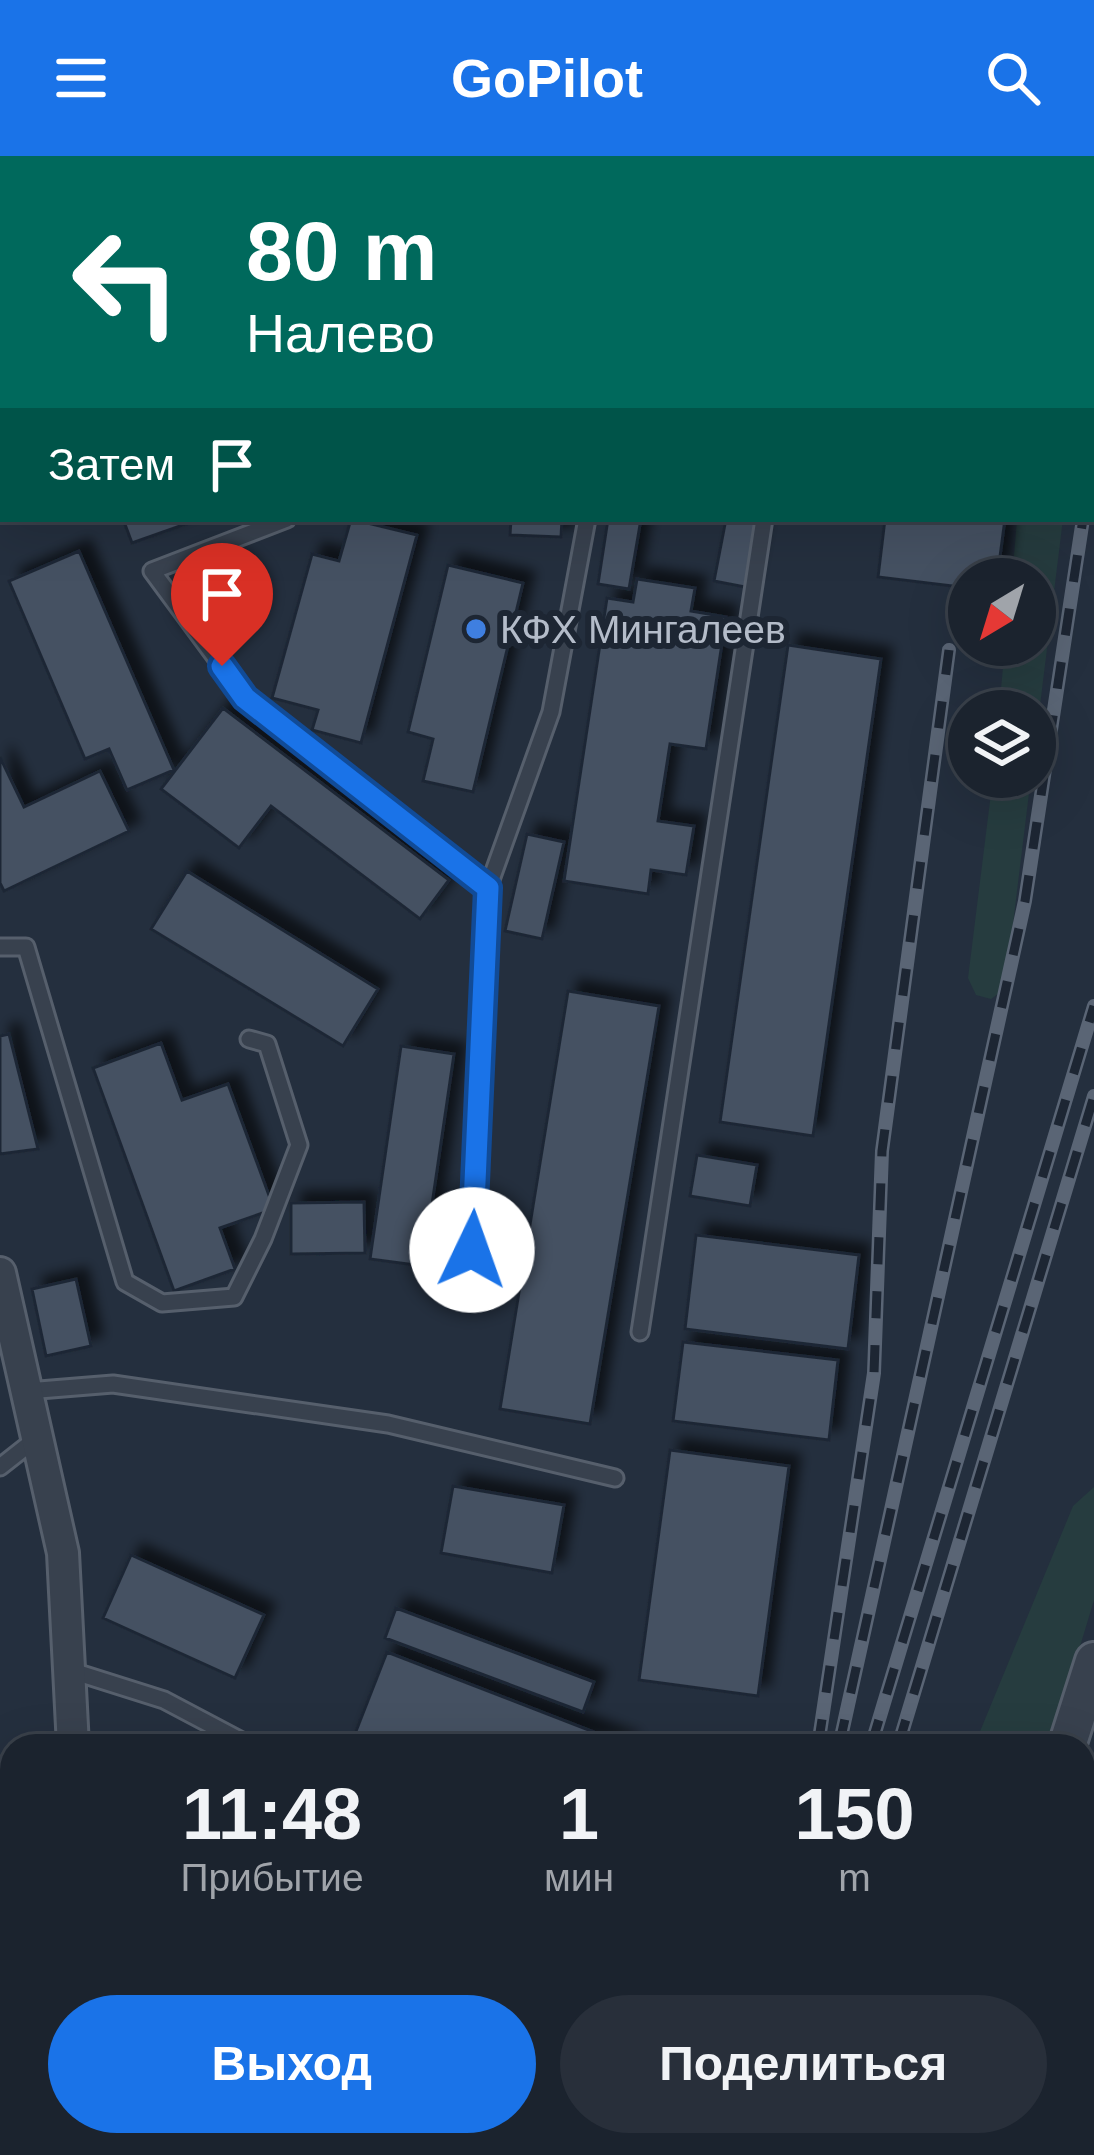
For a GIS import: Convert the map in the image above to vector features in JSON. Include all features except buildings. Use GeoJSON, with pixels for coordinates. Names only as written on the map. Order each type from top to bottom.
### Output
{"type":"FeatureCollection","features":[{"type":"Feature","properties":{"kind":"street"},"geometry":{"type":"LineString","coordinates":[[0,1274],[63,1553],[72,1734]]}},
{"type":"Feature","properties":{"kind":"street"},"geometry":{"type":"LineString","coordinates":[[1071,1734],[1094,1661]]}},
{"type":"Feature","properties":{"kind":"lane"},"geometry":{"type":"LineString","coordinates":[[278,522],[152,571],[245,698],[488,888]]}},
{"type":"Feature","properties":{"kind":"lane"},"geometry":{"type":"LineString","coordinates":[[472,1250],[488,888],[551,712],[585,522]]}},
{"type":"Feature","properties":{"kind":"lane"},"geometry":{"type":"LineString","coordinates":[[640,1332],[764,522]]}},
{"type":"Feature","properties":{"kind":"lane"},"geometry":{"type":"LineString","coordinates":[[0,947],[26,947],[124,1282],[162,1303],[234,1297],[263,1239],[299,1145],[267,1044],[249,1039]]}},
{"type":"Feature","properties":{"kind":"lane"},"geometry":{"type":"LineString","coordinates":[[27,1390],[113,1384],[388,1424],[615,1478]]}},
{"type":"Feature","properties":{"kind":"lane"},"geometry":{"type":"LineString","coordinates":[[0,1467],[37,1438]]}},
{"type":"Feature","properties":{"kind":"lane"},"geometry":{"type":"LineString","coordinates":[[69,1670],[164,1700],[228,1734]]}},
{"type":"Feature","properties":{"kind":"green space"},"geometry":{"type":"Polygon","coordinates":[[[1017,522],[1063,522],[1056,576],[1056,558],[1014,558],[1017,522]]]}},
{"type":"Feature","properties":{"kind":"green space"},"geometry":{"type":"Polygon","coordinates":[[[1003,666],[1045,666],[1042,690],[1001,690],[1003,666]]]}},
{"type":"Feature","properties":{"kind":"green space"},"geometry":{"type":"Polygon","coordinates":[[[990,798],[1028,798],[1005,989],[991,999],[976,995],[968,978],[990,798]]]}},
{"type":"Feature","properties":{"kind":"green space"},"geometry":{"type":"Polygon","coordinates":[[[1094,1487],[1094,1600],[1054,1734],[979,1734],[1073,1506],[1094,1487]]]}},
{"type":"Feature","properties":{"kind":"railway"},"geometry":{"type":"LineString","coordinates":[[842,1734],[1025,901],[1083,522]]}},
{"type":"Feature","properties":{"kind":"railway"},"geometry":{"type":"LineString","coordinates":[[820,1734],[874,1373],[882,1151],[948,657]]}},
{"type":"Feature","properties":{"kind":"railway"},"geometry":{"type":"LineString","coordinates":[[875,1734],[1094,1006]]}},
{"type":"Feature","properties":{"kind":"railway"},"geometry":{"type":"LineString","coordinates":[[902,1734],[1094,1096]]}},
{"type":"Feature","properties":{"kind":"place","name":"КФХ Мингалеев"},"geometry":{"type":"Point","coordinates":[476,629]}},
{"type":"Feature","properties":{"kind":"route"},"geometry":{"type":"LineString","coordinates":[[222,666],[245,698],[488,888],[472,1250]]}}]}
